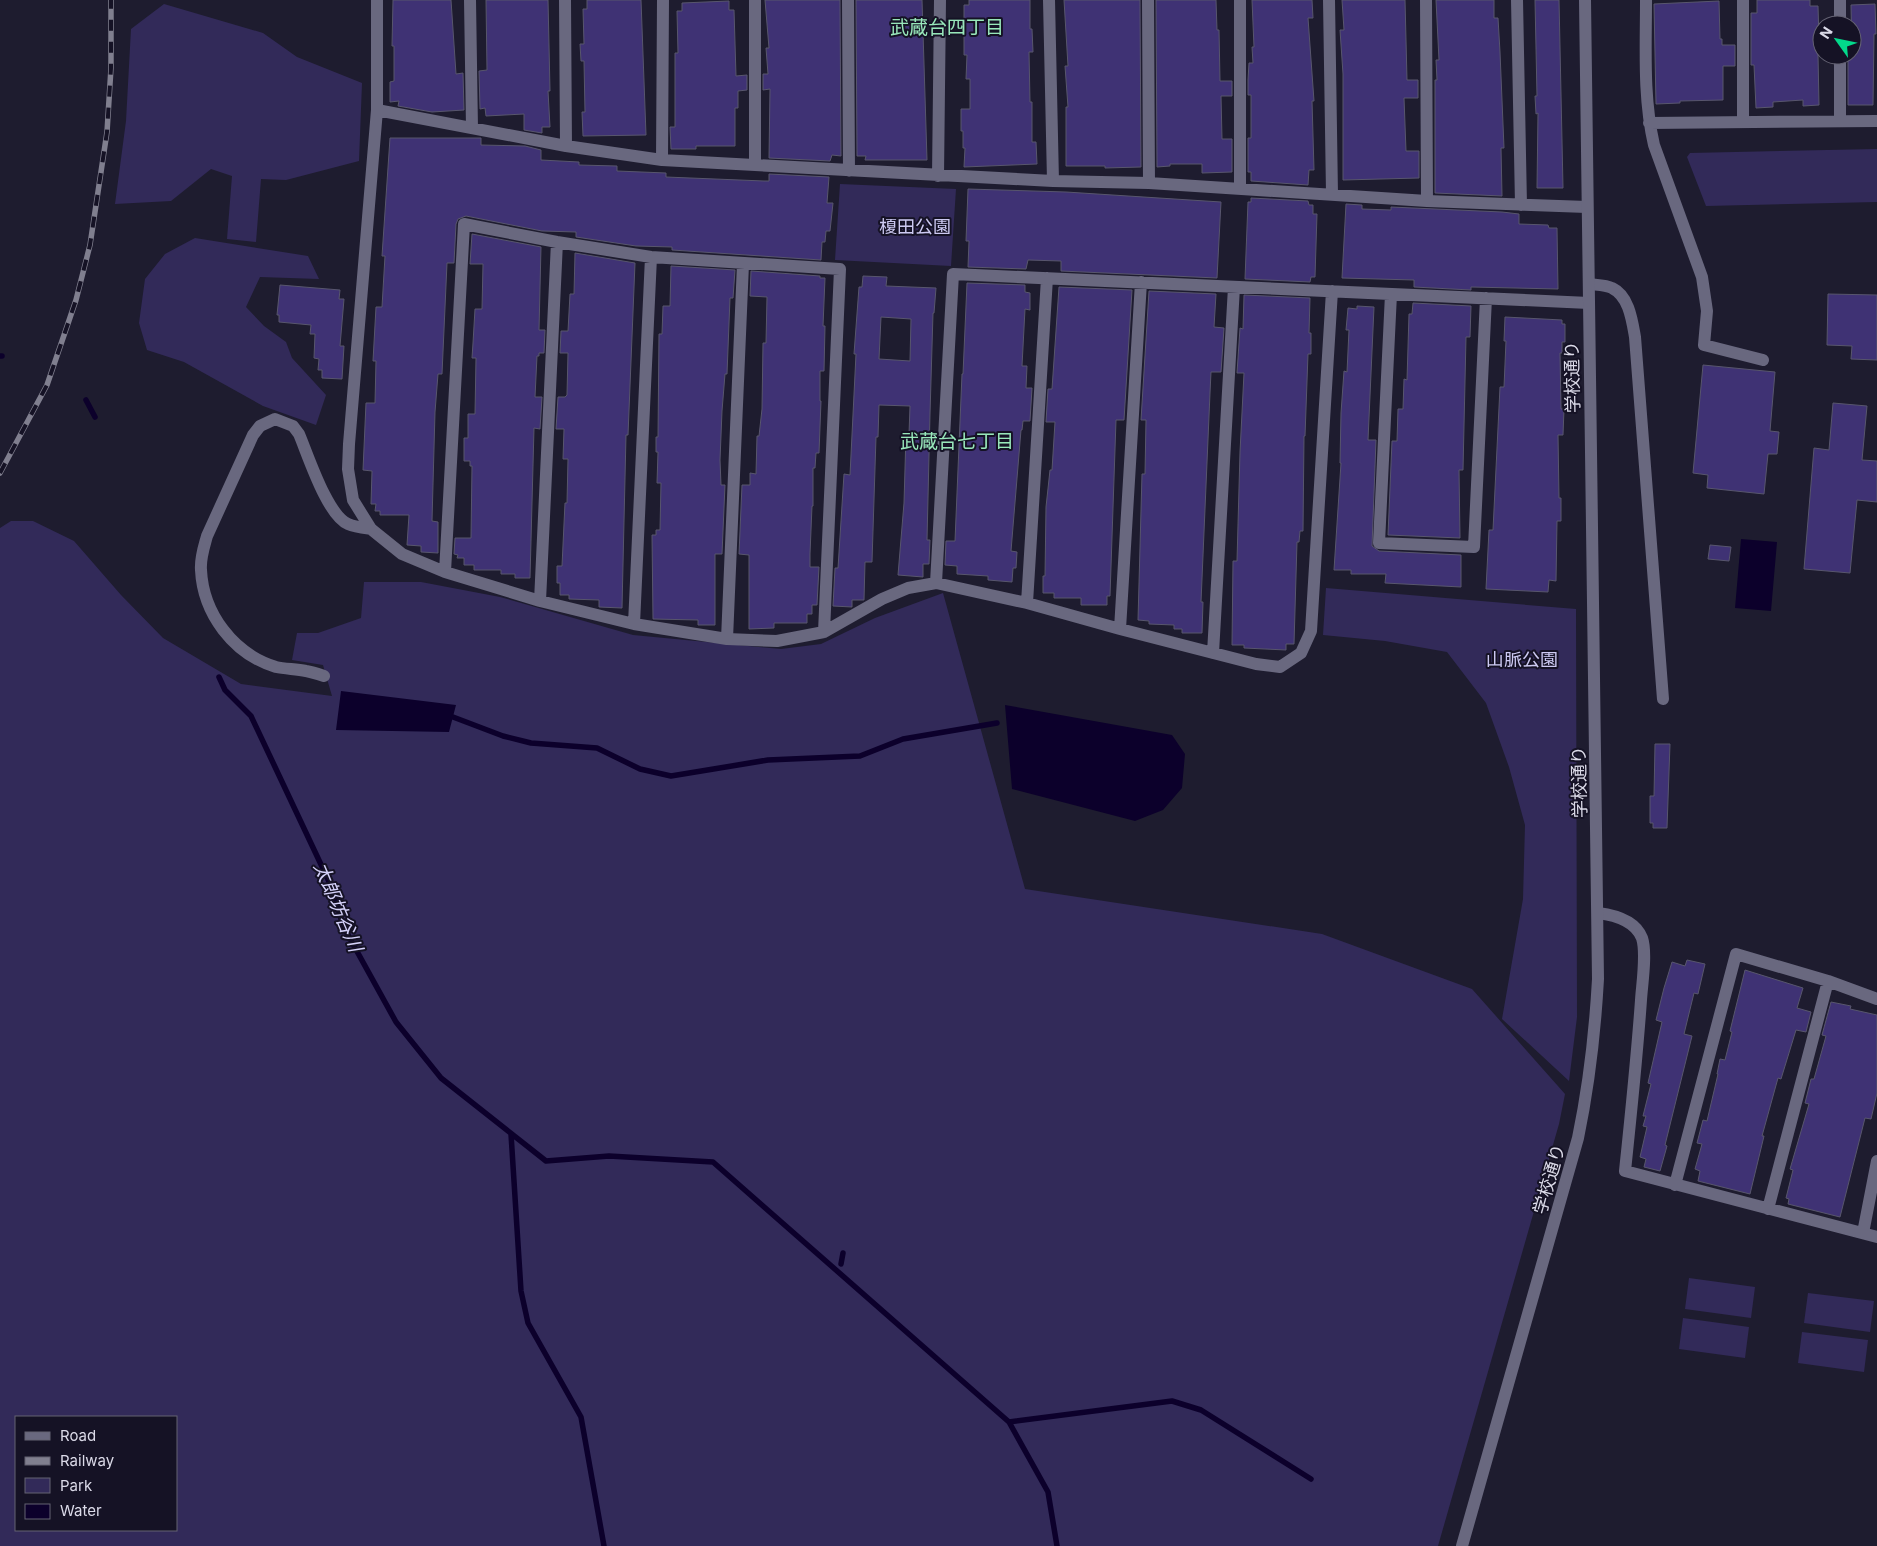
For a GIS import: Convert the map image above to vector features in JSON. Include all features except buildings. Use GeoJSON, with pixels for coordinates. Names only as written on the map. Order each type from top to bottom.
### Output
{"type":"FeatureCollection","features":[{"type":"Feature","properties":{"kind":"street"},"geometry":{"type":"LineString","coordinates":[[377,0],[377,110],[348,444],[348,469],[354,500],[371,529],[402,554],[445,572],[540,601],[634,624],[727,639],[777,641],[824,632],[882,599],[908,588],[936,583],[1027,603],[1120,630],[1256,664],[1280,667],[1301,653],[1311,631],[1332,291]]}},
{"type":"Feature","properties":{"kind":"street"},"geometry":{"type":"LineString","coordinates":[[470,0],[472,128]]}},
{"type":"Feature","properties":{"kind":"street"},"geometry":{"type":"LineString","coordinates":[[565,0],[566,146]]}},
{"type":"Feature","properties":{"kind":"street"},"geometry":{"type":"LineString","coordinates":[[662,160],[663,0]]}},
{"type":"Feature","properties":{"kind":"street"},"geometry":{"type":"LineString","coordinates":[[755,0],[755,164]]}},
{"type":"Feature","properties":{"kind":"street"},"geometry":{"type":"LineString","coordinates":[[848,0],[849,171]]}},
{"type":"Feature","properties":{"kind":"street"},"geometry":{"type":"LineString","coordinates":[[938,176],[940,0]]}},
{"type":"Feature","properties":{"kind":"street"},"geometry":{"type":"LineString","coordinates":[[1049,0],[1053,181]]}},
{"type":"Feature","properties":{"kind":"street"},"geometry":{"type":"LineString","coordinates":[[1148,0],[1149,183]]}},
{"type":"Feature","properties":{"kind":"street"},"geometry":{"type":"LineString","coordinates":[[1240,0],[1240,189]]}},
{"type":"Feature","properties":{"kind":"street"},"geometry":{"type":"LineString","coordinates":[[1330,0],[1332,194]]}},
{"type":"Feature","properties":{"kind":"street"},"geometry":{"type":"LineString","coordinates":[[1426,0],[1428,201]]}},
{"type":"Feature","properties":{"kind":"street"},"geometry":{"type":"LineString","coordinates":[[1517,0],[1521,205]]}},
{"type":"Feature","properties":{"kind":"street","name":"学校通り"},"geometry":{"type":"LineString","coordinates":[[1462,1546],[1578,1138],[1588,1090],[1594,1040],[1598,979],[1598,914],[1585,0]]}},
{"type":"Feature","properties":{"kind":"street"},"geometry":{"type":"LineString","coordinates":[[1646,0],[1646,100],[1649,123],[1654,145],[1702,277],[1707,311],[1704,345],[1763,360]]}},
{"type":"Feature","properties":{"kind":"street"},"geometry":{"type":"LineString","coordinates":[[1743,0],[1743,122]]}},
{"type":"Feature","properties":{"kind":"street"},"geometry":{"type":"LineString","coordinates":[[1840,0],[1840,15]]}},
{"type":"Feature","properties":{"kind":"street"},"geometry":{"type":"LineString","coordinates":[[1840,65],[1840,121]]}},
{"type":"Feature","properties":{"kind":"street"},"geometry":{"type":"LineString","coordinates":[[377,110],[566,146],[662,160],[938,176],[1149,183],[1428,201],[1587,208]]}},
{"type":"Feature","properties":{"kind":"street"},"geometry":{"type":"LineString","coordinates":[[1649,123],[1877,121]]}},
{"type":"Feature","properties":{"kind":"street"},"geometry":{"type":"LineString","coordinates":[[445,572],[464,224],[557,242],[651,257],[742,264],[840,268],[824,632]]}},
{"type":"Feature","properties":{"kind":"street"},"geometry":{"type":"LineString","coordinates":[[540,601],[557,242]]}},
{"type":"Feature","properties":{"kind":"street"},"geometry":{"type":"LineString","coordinates":[[634,624],[651,257]]}},
{"type":"Feature","properties":{"kind":"street"},"geometry":{"type":"LineString","coordinates":[[727,639],[742,264]]}},
{"type":"Feature","properties":{"kind":"street"},"geometry":{"type":"LineString","coordinates":[[936,583],[953,274],[1589,303]]}},
{"type":"Feature","properties":{"kind":"street"},"geometry":{"type":"LineString","coordinates":[[1027,603],[1047,278]]}},
{"type":"Feature","properties":{"kind":"street"},"geometry":{"type":"LineString","coordinates":[[1120,630],[1141,282]]}},
{"type":"Feature","properties":{"kind":"street"},"geometry":{"type":"LineString","coordinates":[[1589,284],[1611,287],[1620,293],[1630,312],[1635,337],[1663,698]]}},
{"type":"Feature","properties":{"kind":"street"},"geometry":{"type":"LineString","coordinates":[[1212,653],[1234,286]]}},
{"type":"Feature","properties":{"kind":"street"},"geometry":{"type":"LineString","coordinates":[[1391,294],[1379,543],[1474,548],[1486,298]]}},
{"type":"Feature","properties":{"kind":"street"},"geometry":{"type":"LineString","coordinates":[[324,676],[308,671],[276,667],[240,648],[224,632],[211,613],[204,589],[201,568],[203,549],[207,536],[253,435],[260,426],[276,419],[293,426],[299,434],[327,499],[337,516],[348,524],[371,529]]}},
{"type":"Feature","properties":{"kind":"street"},"geometry":{"type":"LineString","coordinates":[[1598,914],[1623,918],[1642,938],[1644,963],[1635,1087],[1624,1171],[1877,1237]]}},
{"type":"Feature","properties":{"kind":"street"},"geometry":{"type":"LineString","coordinates":[[1676,1185],[1736,954],[1828,981],[1877,999]]}},
{"type":"Feature","properties":{"kind":"street"},"geometry":{"type":"LineString","coordinates":[[1768,1209],[1828,981]]}},
{"type":"Feature","properties":{"kind":"street"},"geometry":{"type":"LineString","coordinates":[[1863,1233],[1877,1161]]}},
{"type":"Feature","properties":{"kind":"green space"},"geometry":{"type":"Polygon","coordinates":[[[164,4],[263,33],[297,57],[362,83],[359,161],[286,180],[261,179],[256,242],[227,239],[232,176],[211,169],[171,201],[115,204],[126,121],[131,29],[164,4]]]}},
{"type":"Feature","properties":{"kind":"green space"},"geometry":{"type":"Polygon","coordinates":[[[1877,149],[1877,202],[1706,206],[1687,157],[1690,153],[1877,149]]]}},
{"type":"Feature","properties":{"kind":"green space","name":"榎田公園"},"geometry":{"type":"Polygon","coordinates":[[[840,184],[956,189],[951,266],[835,260],[840,184]]]}},
{"type":"Feature","properties":{"kind":"green space"},"geometry":{"type":"Polygon","coordinates":[[[195,238],[308,256],[319,279],[260,277],[246,307],[264,326],[286,342],[292,358],[326,395],[316,425],[263,406],[184,362],[147,350],[139,323],[145,279],[165,254],[195,238]]]}},
{"type":"Feature","properties":{"kind":"green space"},"geometry":{"type":"Polygon","coordinates":[[[11,521],[33,521],[74,541],[121,595],[163,638],[241,684],[332,696],[323,665],[292,660],[297,633],[318,633],[361,618],[364,582],[421,582],[500,597],[633,635],[781,649],[821,644],[875,618],[943,593],[1025,889],[1322,934],[1472,989],[1565,1094],[1559,1124],[1438,1546],[0,1546],[0,528],[11,521]]]}},
{"type":"Feature","properties":{"kind":"green space","name":"山脈公園"},"geometry":{"type":"Polygon","coordinates":[[[1326,588],[1576,609],[1577,1017],[1569,1081],[1502,1019],[1523,899],[1525,825],[1509,767],[1486,703],[1447,652],[1385,641],[1323,635],[1326,588]]]}},
{"type":"Feature","properties":{"kind":"green space"},"geometry":{"type":"Polygon","coordinates":[[[1689,1278],[1755,1287],[1751,1318],[1685,1309],[1689,1278]]]}},
{"type":"Feature","properties":{"kind":"green space"},"geometry":{"type":"Polygon","coordinates":[[[1808,1293],[1874,1301],[1870,1332],[1804,1323],[1808,1293]]]}},
{"type":"Feature","properties":{"kind":"green space"},"geometry":{"type":"Polygon","coordinates":[[[1683,1318],[1749,1327],[1745,1358],[1679,1349],[1683,1318]]]}},
{"type":"Feature","properties":{"kind":"green space"},"geometry":{"type":"Polygon","coordinates":[[[1802,1332],[1868,1340],[1864,1372],[1798,1363],[1802,1332]]]}},
{"type":"Feature","properties":{"kind":"water"},"geometry":{"type":"Polygon","coordinates":[[[1741,539],[1777,542],[1771,611],[1735,608],[1741,539]]]}},
{"type":"Feature","properties":{"kind":"water"},"geometry":{"type":"Polygon","coordinates":[[[341,691],[456,705],[449,732],[336,730],[341,691]]]}},
{"type":"Feature","properties":{"kind":"water"},"geometry":{"type":"Polygon","coordinates":[[[1005,705],[1172,735],[1185,754],[1182,788],[1163,810],[1135,821],[1012,789],[1005,705]]]}},
{"type":"Feature","properties":{"kind":"waterway","name":"太郎坊谷川"},"geometry":{"type":"LineString","coordinates":[[86,400],[95,417]]}},
{"type":"Feature","properties":{"kind":"waterway"},"geometry":{"type":"LineString","coordinates":[[219,677],[225,690],[251,716],[333,890],[343,926],[396,1022],[441,1078],[546,1161],[609,1156],[713,1162],[1009,1422],[1048,1492],[1057,1546]]}},
{"type":"Feature","properties":{"kind":"waterway"},"geometry":{"type":"LineString","coordinates":[[453,717],[503,736],[531,743],[597,748],[640,769],[671,776],[768,760],[860,756],[903,739],[997,723]]}},
{"type":"Feature","properties":{"kind":"waterway"},"geometry":{"type":"LineString","coordinates":[[511,1134],[521,1291],[528,1323],[581,1417],[604,1546]]}},
{"type":"Feature","properties":{"kind":"waterway"},"geometry":{"type":"LineString","coordinates":[[841,1264],[843,1253]]}},
{"type":"Feature","properties":{"kind":"waterway"},"geometry":{"type":"LineString","coordinates":[[1009,1422],[1172,1401],[1201,1410],[1311,1479]]}},
{"type":"Feature","properties":{"kind":"railway"},"geometry":{"type":"LineString","coordinates":[[0,473],[47,385],[76,300],[90,245],[107,132],[111,68],[111,0]]}},
{"type":"Feature","properties":{"kind":"district","name":"武蔵台四丁目"},"geometry":{"type":"Point","coordinates":[947,27]}},
{"type":"Feature","properties":{"kind":"district","name":"武蔵台七丁目"},"geometry":{"type":"Point","coordinates":[957,441]}}]}
